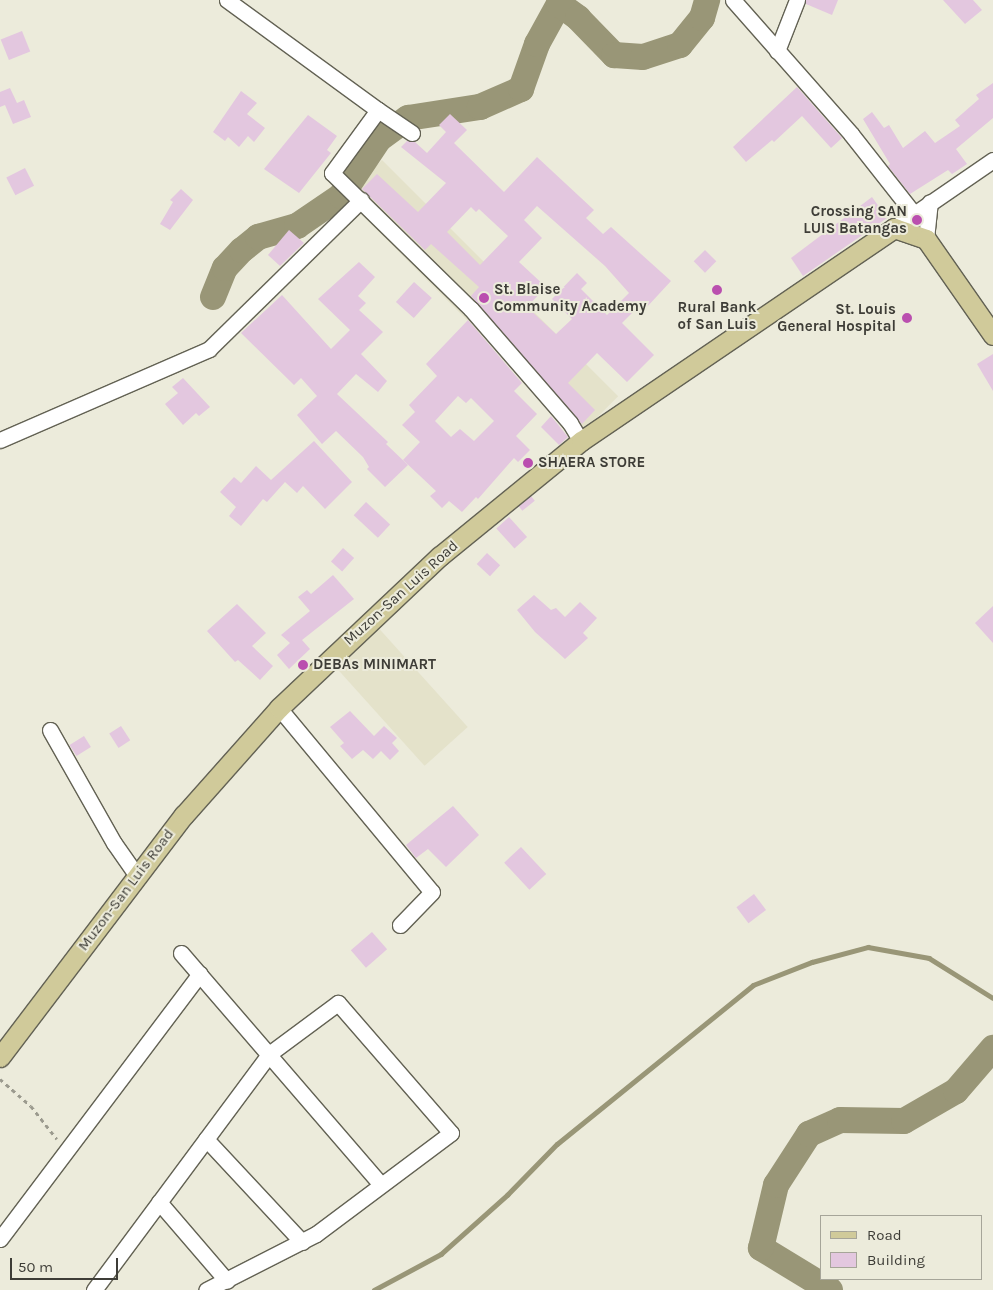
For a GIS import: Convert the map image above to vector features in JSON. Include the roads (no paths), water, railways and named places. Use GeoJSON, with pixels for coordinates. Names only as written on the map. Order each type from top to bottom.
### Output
{"type":"FeatureCollection","features":[{"type":"Feature","properties":{"kind":"main road","name":"Muzon-San Luis Road"},"geometry":{"type":"LineString","coordinates":[[0,1057],[136,874],[211,782],[278,708],[440,556],[581,441],[894,228]]}},
{"type":"Feature","properties":{"kind":"main road"},"geometry":{"type":"LineString","coordinates":[[894,228],[926,239],[993,336]]}},
{"type":"Feature","properties":{"kind":"street"},"geometry":{"type":"LineString","coordinates":[[227,0],[412,133]]}},
{"type":"Feature","properties":{"kind":"street"},"geometry":{"type":"LineString","coordinates":[[733,0],[867,153],[914,214]]}},
{"type":"Feature","properties":{"kind":"street"},"geometry":{"type":"LineString","coordinates":[[777,51],[797,0]]}},
{"type":"Feature","properties":{"kind":"street"},"geometry":{"type":"LineString","coordinates":[[378,110],[335,167],[332,173],[335,178],[357,196],[471,309],[570,422],[581,441]]}},
{"type":"Feature","properties":{"kind":"street"},"geometry":{"type":"LineString","coordinates":[[894,228],[993,160]]}},
{"type":"Feature","properties":{"kind":"street"},"geometry":{"type":"LineString","coordinates":[[0,440],[209,349],[357,196]]}},
{"type":"Feature","properties":{"kind":"street"},"geometry":{"type":"LineString","coordinates":[[926,239],[930,202]]}},
{"type":"Feature","properties":{"kind":"street"},"geometry":{"type":"LineString","coordinates":[[278,708],[432,892],[400,925]]}},
{"type":"Feature","properties":{"kind":"street"},"geometry":{"type":"LineString","coordinates":[[50,730],[114,844],[136,874]]}},
{"type":"Feature","properties":{"kind":"street"},"geometry":{"type":"LineString","coordinates":[[181,952],[381,1185]]}},
{"type":"Feature","properties":{"kind":"street"},"geometry":{"type":"LineString","coordinates":[[0,1239],[200,974]]}},
{"type":"Feature","properties":{"kind":"street"},"geometry":{"type":"LineString","coordinates":[[94,1290],[269,1054],[338,1003],[451,1132],[302,1242],[206,1290]]}},
{"type":"Feature","properties":{"kind":"street"},"geometry":{"type":"LineString","coordinates":[[206,1139],[302,1242]]}},
{"type":"Feature","properties":{"kind":"street"},"geometry":{"type":"LineString","coordinates":[[159,1202],[227,1281]]}},
{"type":"Feature","properties":{"kind":"waterway"},"geometry":{"type":"LineString","coordinates":[[213,297],[225,268],[242,250],[258,237],[297,226],[341,196],[379,139],[408,118],[480,107],[521,89],[537,44],[559,4],[578,18],[614,55],[643,57],[680,45],[702,18],[707,0]]}},
{"type":"Feature","properties":{"kind":"waterway"},"geometry":{"type":"LineString","coordinates":[[374,1290],[441,1254],[507,1195],[557,1144],[753,985],[812,962],[868,947],[929,958],[993,998]]}},
{"type":"Feature","properties":{"kind":"waterway"},"geometry":{"type":"LineString","coordinates":[[830,1290],[761,1248],[776,1185],[809,1134],[840,1120],[904,1121],[956,1091],[993,1048]]}},
{"type":"Feature","properties":{"kind":"place","name":"Crossing SAN LUIS Batangas"},"geometry":{"type":"Point","coordinates":[917,220]}},
{"type":"Feature","properties":{"kind":"place","name":"Rural Bank of San Luis"},"geometry":{"type":"Point","coordinates":[717,290]}},
{"type":"Feature","properties":{"kind":"place","name":"St. Blaise Community Academy"},"geometry":{"type":"Point","coordinates":[484,298]}},
{"type":"Feature","properties":{"kind":"place","name":"St. Louis General Hospital"},"geometry":{"type":"Point","coordinates":[907,318]}},
{"type":"Feature","properties":{"kind":"place","name":"SHAERA STORE"},"geometry":{"type":"Point","coordinates":[528,463]}},
{"type":"Feature","properties":{"kind":"place","name":"DEBAs MINIMART"},"geometry":{"type":"Point","coordinates":[303,665]}}]}
